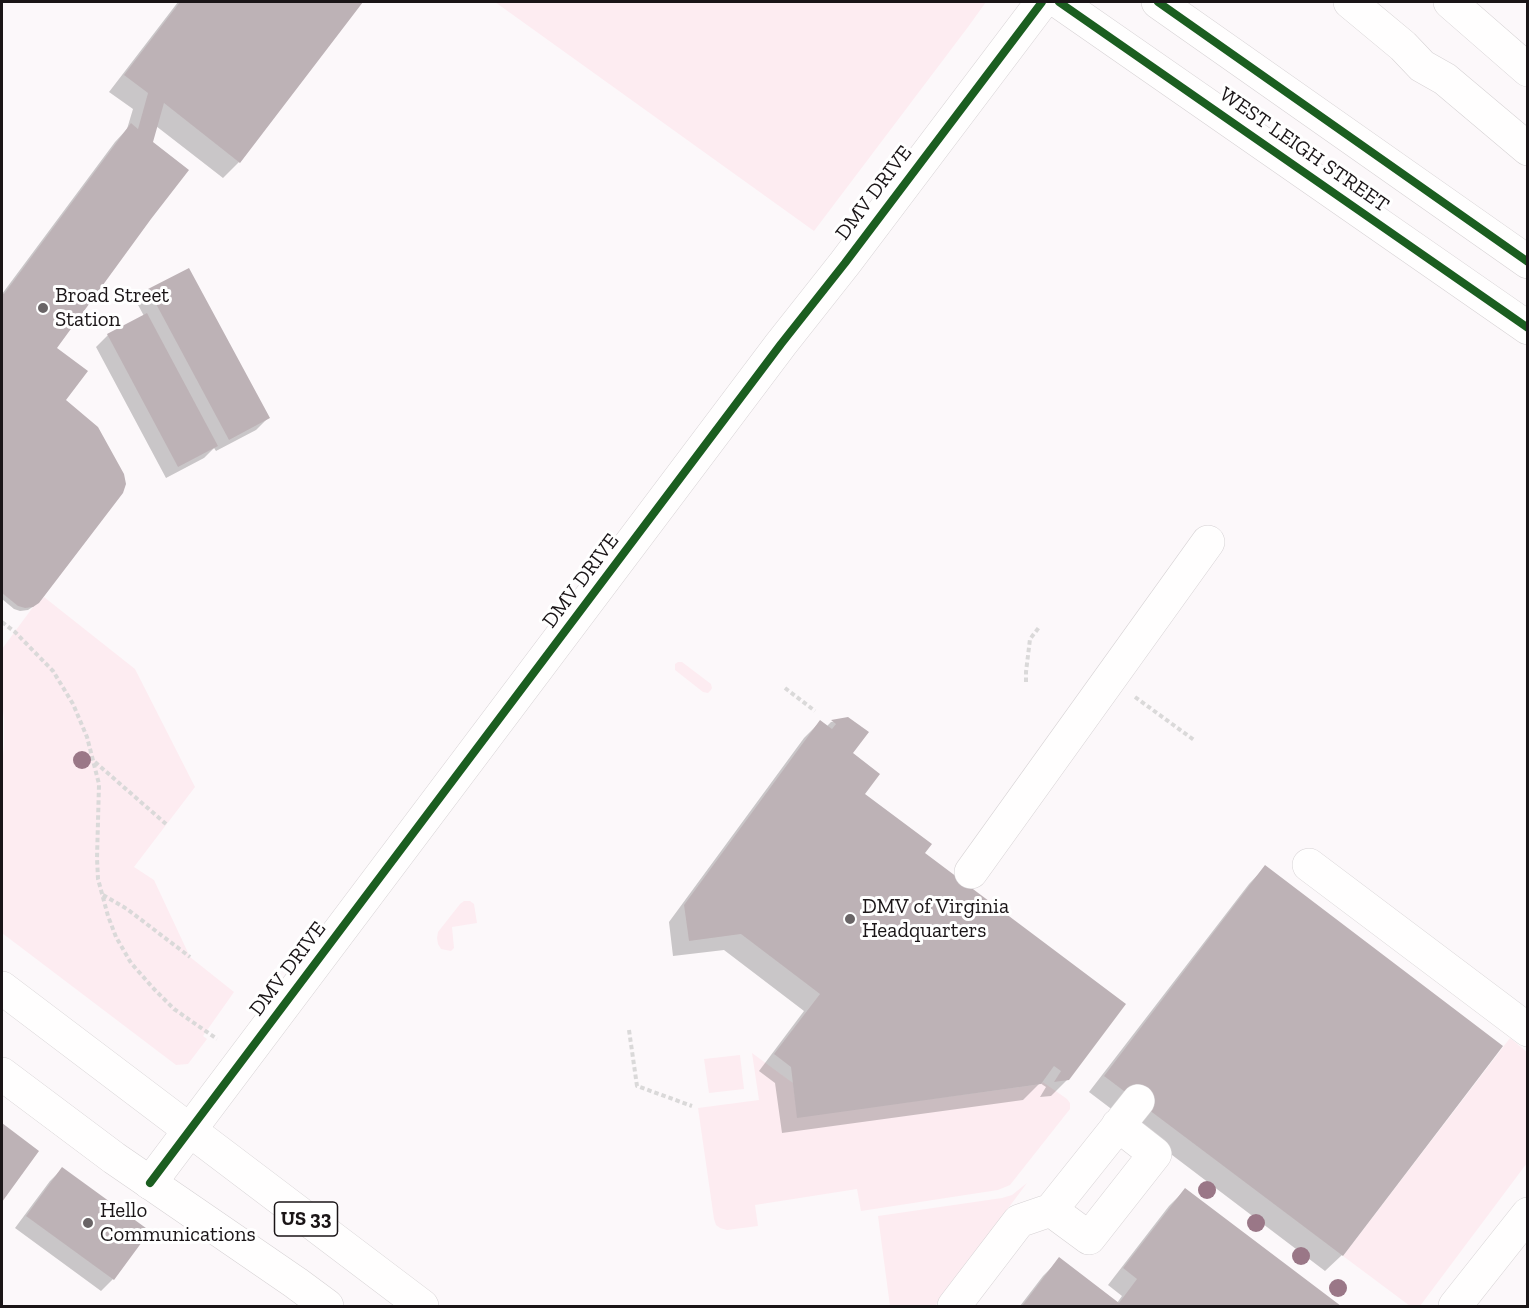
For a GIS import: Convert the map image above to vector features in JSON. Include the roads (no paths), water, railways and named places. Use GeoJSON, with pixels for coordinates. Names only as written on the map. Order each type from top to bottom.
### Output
{"type":"FeatureCollection","features":[{"type":"Feature","properties":{"kind":"street","name":"DMV DRIVE"},"geometry":{"type":"LineString","coordinates":[[150,1183],[781,344],[1042,2]]}},
{"type":"Feature","properties":{"kind":"street","name":"WEST LEIGH STREET"},"geometry":{"type":"LineString","coordinates":[[1059,2],[1527,328]]}},
{"type":"Feature","properties":{"kind":"street","name":"WEST LEIGH STREET"},"geometry":{"type":"LineString","coordinates":[[1158,2],[1527,262]]}},
{"type":"Feature","properties":{"kind":"street"},"geometry":{"type":"LineString","coordinates":[[1350,2],[1403,46],[1422,66],[1445,79],[1527,149]]}},
{"type":"Feature","properties":{"kind":"street"},"geometry":{"type":"LineString","coordinates":[[1450,2],[1527,70]]}},
{"type":"Feature","properties":{"kind":"street"},"geometry":{"type":"LineString","coordinates":[[971,872],[1208,542]]}},
{"type":"Feature","properties":{"kind":"street"},"geometry":{"type":"LineString","coordinates":[[1309,866],[1527,1030]]}},
{"type":"Feature","properties":{"kind":"street","name":"US 33"},"geometry":{"type":"LineString","coordinates":[[2,988],[422,1306]]}},
{"type":"Feature","properties":{"kind":"street","name":"US 33"},"geometry":{"type":"LineString","coordinates":[[2,1074],[150,1183],[327,1306]]}},
{"type":"Feature","properties":{"kind":"street"},"geometry":{"type":"LineString","coordinates":[[954,1306],[1019,1221],[1051,1210],[1128,1113],[1155,1154],[1089,1238],[1051,1210]]}},
{"type":"Feature","properties":{"kind":"street"},"geometry":{"type":"LineString","coordinates":[[1455,1306],[1527,1214]]}},
{"type":"Feature","properties":{"kind":"place","name":"Broad Street Station"},"geometry":{"type":"Point","coordinates":[43,308]}},
{"type":"Feature","properties":{"kind":"place","name":"DMV of Virginia Headquarters"},"geometry":{"type":"Point","coordinates":[850,919]}},
{"type":"Feature","properties":{"kind":"place","name":"Hello Communications"},"geometry":{"type":"Point","coordinates":[88,1223]}}]}
